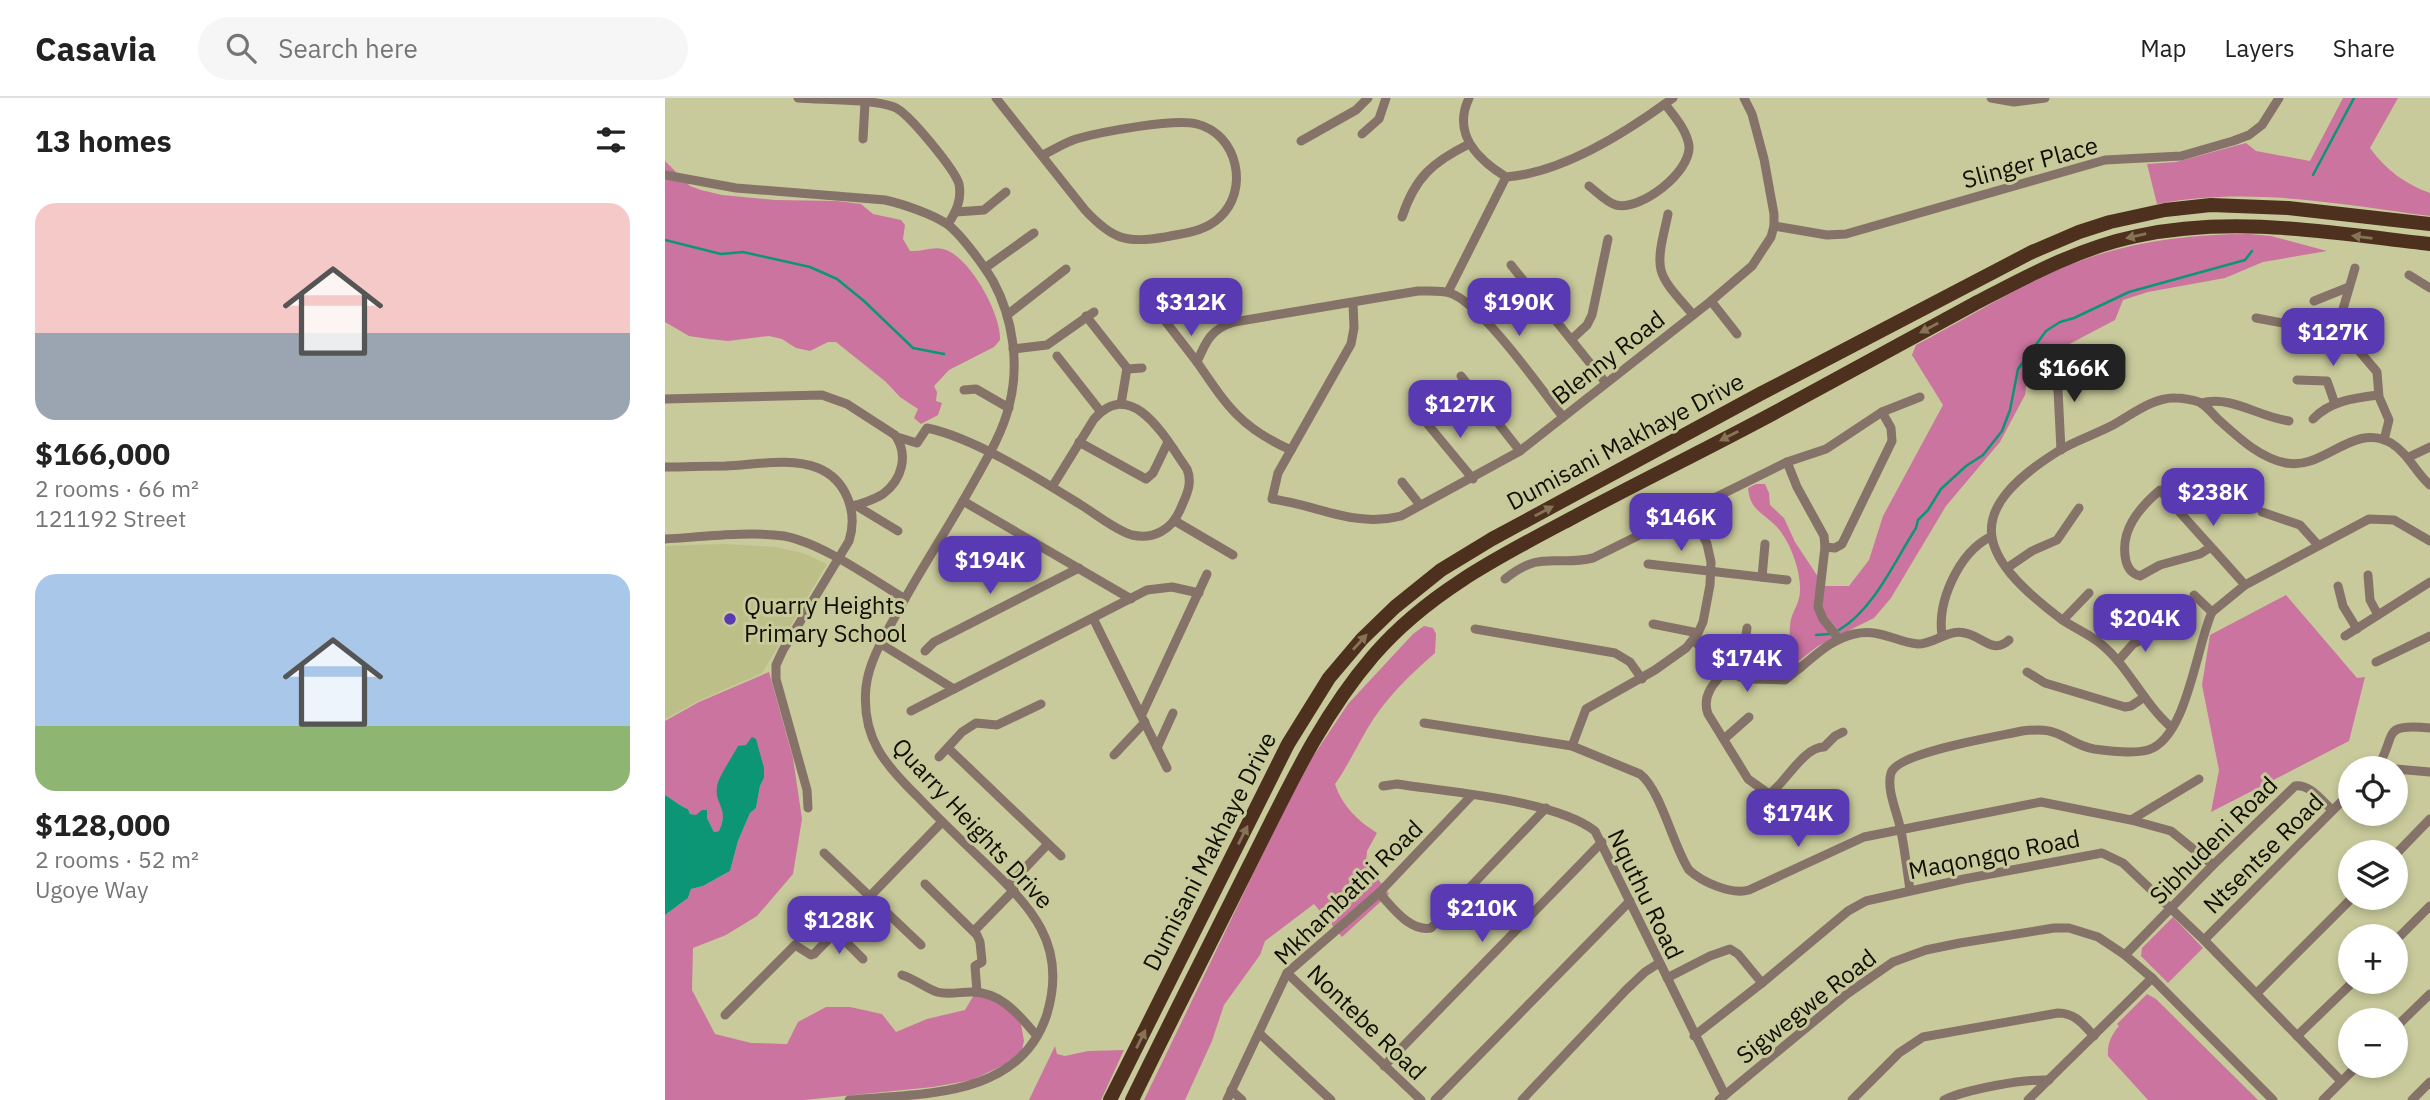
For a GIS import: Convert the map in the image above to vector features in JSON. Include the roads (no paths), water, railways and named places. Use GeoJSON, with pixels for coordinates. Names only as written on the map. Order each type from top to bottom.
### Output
{"type":"FeatureCollection","features":[{"type":"Feature","properties":{"kind":"main road","name":"Dumisani Makhaye Drive"},"geometry":{"type":"LineString","coordinates":[[1110,1100],[1283,754],[1310,706],[1362,639],[1395,607],[1441,570],[1492,539],[1760,394],[2032,252],[2090,228],[2165,210],[2227,205],[2288,208],[2430,224]]}},
{"type":"Feature","properties":{"kind":"main road","name":"Dumisani Makhaye Drive"},"geometry":{"type":"LineString","coordinates":[[1132,1100],[1326,717],[1391,637],[1425,606],[1465,577],[2003,289],[2092,248],[2165,230],[2232,225],[2293,228],[2430,244]]}},
{"type":"Feature","properties":{"kind":"street"},"geometry":{"type":"LineString","coordinates":[[798,98],[844,99],[865,103],[894,102],[955,176],[960,195],[956,212],[948,224]]}},
{"type":"Feature","properties":{"kind":"street"},"geometry":{"type":"LineString","coordinates":[[996,98],[1097,223],[1119,238],[1134,241],[1208,227],[1230,206],[1236,190],[1236,164],[1229,150],[1221,139],[1199,124],[1161,124],[1078,138],[1043,155]]}},
{"type":"Feature","properties":{"kind":"street"},"geometry":{"type":"LineString","coordinates":[[1301,141],[1356,110],[1368,98]]}},
{"type":"Feature","properties":{"kind":"street"},"geometry":{"type":"LineString","coordinates":[[1362,134],[1379,119],[1386,98]]}},
{"type":"Feature","properties":{"kind":"street"},"geometry":{"type":"LineString","coordinates":[[1469,98],[1463,124],[1469,144],[1484,163],[1506,177],[1537,173],[1562,163],[1620,134],[1669,101],[1689,144],[1686,162],[1677,175],[1642,200],[1623,205],[1612,204],[1589,186]]}},
{"type":"Feature","properties":{"kind":"street"},"geometry":{"type":"LineString","coordinates":[[1744,98],[1752,114],[1764,159],[1774,226]]}},
{"type":"Feature","properties":{"kind":"street"},"geometry":{"type":"LineString","coordinates":[[1991,98],[2014,102],[2045,98]]}},
{"type":"Feature","properties":{"kind":"street","name":"Slinger Place"},"geometry":{"type":"LineString","coordinates":[[1774,226],[1827,235],[1846,234],[2105,160],[2181,156],[2249,135],[2269,117],[2279,98]]}},
{"type":"Feature","properties":{"kind":"street"},"geometry":{"type":"LineString","coordinates":[[863,139],[865,103]]}},
{"type":"Feature","properties":{"kind":"street"},"geometry":{"type":"LineString","coordinates":[[1402,217],[1418,184],[1430,167],[1469,144]]}},
{"type":"Feature","properties":{"kind":"street","name":"Quarry Heights Drive"},"geometry":{"type":"LineString","coordinates":[[665,175],[736,188],[885,200],[906,206],[948,224],[985,268],[1007,314],[1014,372],[1009,408],[990,453],[881,644],[868,676],[866,689],[870,731],[890,769],[1011,888],[1037,919],[1052,957],[1054,974],[1051,1001],[1037,1036],[1001,1073],[980,1082],[943,1091],[849,1100]]}},
{"type":"Feature","properties":{"kind":"street"},"geometry":{"type":"LineString","coordinates":[[1448,292],[1506,177]]}},
{"type":"Feature","properties":{"kind":"street"},"geometry":{"type":"LineString","coordinates":[[956,212],[984,210],[1006,192]]}},
{"type":"Feature","properties":{"kind":"street"},"geometry":{"type":"LineString","coordinates":[[1668,214],[1660,261],[1661,270],[1693,315]]}},
{"type":"Feature","properties":{"kind":"street","name":"Blenny Road"},"geometry":{"type":"LineString","coordinates":[[1291,450],[1278,473],[1272,499],[1296,502],[1341,516],[1372,521],[1401,516],[1520,451],[1752,266],[1765,249],[1774,226]]}},
{"type":"Feature","properties":{"kind":"street"},"geometry":{"type":"LineString","coordinates":[[985,268],[1034,233]]}},
{"type":"Feature","properties":{"kind":"street"},"geometry":{"type":"LineString","coordinates":[[1572,339],[1587,325],[1592,315],[1608,239]]}},
{"type":"Feature","properties":{"kind":"street"},"geometry":{"type":"LineString","coordinates":[[1511,265],[1606,383]]}},
{"type":"Feature","properties":{"kind":"street"},"geometry":{"type":"LineString","coordinates":[[2355,268],[2341,311],[2339,328],[2376,370],[2379,380],[2378,395],[2389,420],[2384,440]]}},
{"type":"Feature","properties":{"kind":"street"},"geometry":{"type":"LineString","coordinates":[[1007,314],[1066,269]]}},
{"type":"Feature","properties":{"kind":"street"},"geometry":{"type":"LineString","coordinates":[[2409,275],[2430,288]]}},
{"type":"Feature","properties":{"kind":"street"},"geometry":{"type":"LineString","coordinates":[[2314,301],[2349,287]]}},
{"type":"Feature","properties":{"kind":"street"},"geometry":{"type":"LineString","coordinates":[[1197,362],[1207,338],[1221,327],[1234,322],[1418,291],[1448,292],[1471,306],[1486,321],[1563,417]]}},
{"type":"Feature","properties":{"kind":"street"},"geometry":{"type":"LineString","coordinates":[[1711,301],[1737,334]]}},
{"type":"Feature","properties":{"kind":"street"},"geometry":{"type":"LineString","coordinates":[[1159,313],[1216,390],[1249,427],[1291,450],[1351,344],[1355,328],[1353,303]]}},
{"type":"Feature","properties":{"kind":"street"},"geometry":{"type":"LineString","coordinates":[[1013,349],[1047,345],[1090,314],[1127,369],[1121,404]]}},
{"type":"Feature","properties":{"kind":"street"},"geometry":{"type":"LineString","coordinates":[[2256,318],[2320,330],[2339,328]]}},
{"type":"Feature","properties":{"kind":"street"},"geometry":{"type":"LineString","coordinates":[[1057,356],[1101,412]]}},
{"type":"Feature","properties":{"kind":"street"},"geometry":{"type":"LineString","coordinates":[[1127,369],[1142,368]]}},
{"type":"Feature","properties":{"kind":"street"},"geometry":{"type":"LineString","coordinates":[[2048,371],[2058,390],[2061,450]]}},
{"type":"Feature","properties":{"kind":"street"},"geometry":{"type":"LineString","coordinates":[[1461,376],[1520,451]]}},
{"type":"Feature","properties":{"kind":"street"},"geometry":{"type":"LineString","coordinates":[[2297,380],[2327,382],[2335,404]]}},
{"type":"Feature","properties":{"kind":"street"},"geometry":{"type":"LineString","coordinates":[[964,390],[977,389],[1009,408]]}},
{"type":"Feature","properties":{"kind":"street"},"geometry":{"type":"LineString","coordinates":[[2313,419],[2335,404],[2378,395]]}},
{"type":"Feature","properties":{"kind":"street"},"geometry":{"type":"LineString","coordinates":[[665,399],[831,397],[888,429],[897,437],[917,443],[927,428],[949,433],[1052,487],[1133,535],[1155,534],[1175,521],[1189,489],[1190,477],[1168,442],[1142,411],[1121,404],[1101,412],[1052,487]]}},
{"type":"Feature","properties":{"kind":"street"},"geometry":{"type":"LineString","coordinates":[[1505,579],[1518,569],[1542,559],[1574,561],[1593,558],[1787,462],[1834,445],[1882,412],[1920,397]]}},
{"type":"Feature","properties":{"kind":"street"},"geometry":{"type":"LineString","coordinates":[[2172,728],[2155,714],[2118,661],[2101,644],[2063,620],[2007,568],[1990,537],[1996,509],[2011,486],[2031,469],[2061,450],[2163,399],[2201,403],[2226,401],[2288,421]]}},
{"type":"Feature","properties":{"kind":"street"},"geometry":{"type":"LineString","coordinates":[[2201,403],[2251,447],[2264,455],[2287,463],[2310,463],[2352,441],[2384,440],[2409,457],[2430,485]]}},
{"type":"Feature","properties":{"kind":"street"},"geometry":{"type":"LineString","coordinates":[[1825,547],[1837,548],[1842,544],[1892,441],[1891,428],[1882,412]]}},
{"type":"Feature","properties":{"kind":"street"},"geometry":{"type":"LineString","coordinates":[[1425,421],[1473,479]]}},
{"type":"Feature","properties":{"kind":"street"},"geometry":{"type":"LineString","coordinates":[[853,506],[883,494],[895,480],[904,456],[897,437]]}},
{"type":"Feature","properties":{"kind":"street"},"geometry":{"type":"LineString","coordinates":[[1079,442],[1146,478],[1153,475],[1168,442]]}},
{"type":"Feature","properties":{"kind":"street"},"geometry":{"type":"LineString","coordinates":[[2409,457],[2430,447]]}},
{"type":"Feature","properties":{"kind":"street"},"geometry":{"type":"LineString","coordinates":[[1787,462],[1797,487],[1821,528],[1825,547],[1818,607],[1823,620],[1838,639]]}},
{"type":"Feature","properties":{"kind":"street"},"geometry":{"type":"LineString","coordinates":[[665,467],[773,464],[816,467],[835,480],[853,506],[898,531]]}},
{"type":"Feature","properties":{"kind":"street"},"geometry":{"type":"LineString","coordinates":[[1402,482],[1420,505]]}},
{"type":"Feature","properties":{"kind":"street"},"geometry":{"type":"LineString","coordinates":[[2211,547],[2200,554],[2159,565],[2142,576],[2133,574],[2126,560],[2127,533],[2137,513],[2160,491],[2211,547],[2245,585]]}},
{"type":"Feature","properties":{"kind":"street"},"geometry":{"type":"LineString","coordinates":[[963,502],[1131,599]]}},
{"type":"Feature","properties":{"kind":"street"},"geometry":{"type":"LineString","coordinates":[[808,808],[807,790],[776,680],[776,665],[851,535],[853,506]]}},
{"type":"Feature","properties":{"kind":"street"},"geometry":{"type":"LineString","coordinates":[[2007,568],[2032,551],[2057,540],[2080,508]]}},
{"type":"Feature","properties":{"kind":"street"},"geometry":{"type":"LineString","coordinates":[[1572,746],[1586,709],[1642,679],[1696,637],[1706,609],[1711,572],[1707,544],[1691,510]]}},
{"type":"Feature","properties":{"kind":"street"},"geometry":{"type":"LineString","coordinates":[[2262,512],[2300,525],[2318,545]]}},
{"type":"Feature","properties":{"kind":"street"},"geometry":{"type":"LineString","coordinates":[[1910,890],[1891,778],[1894,767],[1902,761],[1944,748],[2037,730],[2051,731],[2087,748],[2140,751],[2155,746],[2182,713],[2212,612],[2245,585],[2354,526],[2376,518],[2394,520],[2430,541]]}},
{"type":"Feature","properties":{"kind":"street"},"geometry":{"type":"LineString","coordinates":[[1175,521],[1233,555]]}},
{"type":"Feature","properties":{"kind":"street"},"geometry":{"type":"LineString","coordinates":[[665,539],[768,535],[786,537],[809,544],[905,599]]}},
{"type":"Feature","properties":{"kind":"street"},"geometry":{"type":"LineString","coordinates":[[1942,635],[1940,615],[1955,577],[1972,551],[1990,537]]}},
{"type":"Feature","properties":{"kind":"street"},"geometry":{"type":"LineString","coordinates":[[1762,577],[1765,544]]}},
{"type":"Feature","properties":{"kind":"street"},"geometry":{"type":"LineString","coordinates":[[938,545],[968,565],[979,564]]}},
{"type":"Feature","properties":{"kind":"street"},"geometry":{"type":"LineString","coordinates":[[1648,564],[1787,580]]}},
{"type":"Feature","properties":{"kind":"street"},"geometry":{"type":"LineString","coordinates":[[925,651],[934,642],[1079,568]]}},
{"type":"Feature","properties":{"kind":"street"},"geometry":{"type":"LineString","coordinates":[[1114,755],[1143,718],[1207,574]]}},
{"type":"Feature","properties":{"kind":"street"},"geometry":{"type":"LineString","coordinates":[[2368,575],[2370,600],[2378,615]]}},
{"type":"Feature","properties":{"kind":"street"},"geometry":{"type":"LineString","coordinates":[[2345,636],[2430,582]]}},
{"type":"Feature","properties":{"kind":"street"},"geometry":{"type":"LineString","coordinates":[[2339,586],[2343,606],[2357,629]]}},
{"type":"Feature","properties":{"kind":"street"},"geometry":{"type":"LineString","coordinates":[[911,710],[1147,590],[1172,587],[1199,593]]}},
{"type":"Feature","properties":{"kind":"street"},"geometry":{"type":"LineString","coordinates":[[2063,620],[2089,593]]}},
{"type":"Feature","properties":{"kind":"street"},"geometry":{"type":"LineString","coordinates":[[2194,595],[2212,612]]}},
{"type":"Feature","properties":{"kind":"street"},"geometry":{"type":"LineString","coordinates":[[1093,618],[1167,768]]}},
{"type":"Feature","properties":{"kind":"street"},"geometry":{"type":"LineString","coordinates":[[1653,624],[1696,637],[1726,670],[1749,679],[1785,680],[1838,639],[1854,634],[1876,632],[1923,643],[1942,635],[1967,633],[1997,647],[2009,640]]}},
{"type":"Feature","properties":{"kind":"street"},"geometry":{"type":"LineString","coordinates":[[1747,628],[1742,650],[1718,677],[1706,705],[1708,714],[1748,779],[1766,794],[1772,792],[1804,757],[1818,747],[1824,747],[1843,732]]}},
{"type":"Feature","properties":{"kind":"street"},"geometry":{"type":"LineString","coordinates":[[1475,629],[1615,653],[1630,662],[1642,679]]}},
{"type":"Feature","properties":{"kind":"street"},"geometry":{"type":"LineString","coordinates":[[2118,661],[2133,644],[2160,631]]}},
{"type":"Feature","properties":{"kind":"street"},"geometry":{"type":"LineString","coordinates":[[2376,662],[2430,636]]}},
{"type":"Feature","properties":{"kind":"street"},"geometry":{"type":"LineString","coordinates":[[881,644],[954,689]]}},
{"type":"Feature","properties":{"kind":"street"},"geometry":{"type":"LineString","coordinates":[[1800,668],[1809,660]]}},
{"type":"Feature","properties":{"kind":"street"},"geometry":{"type":"LineString","coordinates":[[2027,672],[2045,683],[2125,707],[2143,698]]}},
{"type":"Feature","properties":{"kind":"street"},"geometry":{"type":"LineString","coordinates":[[939,757],[965,729],[976,723],[997,725],[1041,704]]}},
{"type":"Feature","properties":{"kind":"street"},"geometry":{"type":"LineString","coordinates":[[1157,748],[1173,713]]}},
{"type":"Feature","properties":{"kind":"street"},"geometry":{"type":"LineString","coordinates":[[1724,739],[1749,717]]}},
{"type":"Feature","properties":{"kind":"street"},"geometry":{"type":"LineString","coordinates":[[1423,723],[1572,746],[1642,776],[1653,792],[1689,870],[1696,876],[1732,891],[1749,890],[1856,839],[1901,828],[2045,802],[2171,831],[2213,865]]}},
{"type":"Feature","properties":{"kind":"street"},"geometry":{"type":"LineString","coordinates":[[2383,756],[2394,731],[2406,725],[2430,728]]}},
{"type":"Feature","properties":{"kind":"street"},"geometry":{"type":"LineString","coordinates":[[949,748],[1061,856]]}},
{"type":"Feature","properties":{"kind":"street"},"geometry":{"type":"LineString","coordinates":[[2408,770],[2430,772]]}},
{"type":"Feature","properties":{"kind":"street"},"geometry":{"type":"LineString","coordinates":[[2131,820],[2199,779]]}},
{"type":"Feature","properties":{"kind":"street","name":"Nquthu Road"},"geometry":{"type":"LineString","coordinates":[[1383,786],[1397,784],[1546,808],[1581,821],[1595,831],[1722,1098]]}},
{"type":"Feature","properties":{"kind":"street","name":"Sibhudeni Road"},"geometry":{"type":"LineString","coordinates":[[2125,955],[2295,786],[2308,788],[2332,810]]}},
{"type":"Feature","properties":{"kind":"street","name":"Mkhambathi Road"},"geometry":{"type":"LineString","coordinates":[[1227,1100],[1287,973],[1379,892],[1472,795]]}},
{"type":"Feature","properties":{"kind":"street","name":"Ntsentse Road"},"geometry":{"type":"LineString","coordinates":[[2204,940],[2338,804]]}},
{"type":"Feature","properties":{"kind":"street"},"geometry":{"type":"LineString","coordinates":[[1379,892],[1412,925],[1431,928],[1546,808]]}},
{"type":"Feature","properties":{"kind":"street"},"geometry":{"type":"LineString","coordinates":[[2408,842],[2430,819]]}},
{"type":"Feature","properties":{"kind":"street"},"geometry":{"type":"LineString","coordinates":[[725,1015],[795,945],[811,955],[814,954],[942,821]]}},
{"type":"Feature","properties":{"kind":"street"},"geometry":{"type":"LineString","coordinates":[[1384,1066],[1602,842]]}},
{"type":"Feature","properties":{"kind":"street"},"geometry":{"type":"LineString","coordinates":[[974,931],[1048,844]]}},
{"type":"Feature","properties":{"kind":"street"},"geometry":{"type":"LineString","coordinates":[[824,853],[921,945]]}},
{"type":"Feature","properties":{"kind":"street","name":"Maqongqo Road"},"geometry":{"type":"LineString","coordinates":[[1694,1035],[1865,901],[2102,853],[2123,863],[2204,940],[2341,1082]]}},
{"type":"Feature","properties":{"kind":"street"},"geometry":{"type":"LineString","coordinates":[[925,884],[980,940],[982,962],[975,966],[977,992]]}},
{"type":"Feature","properties":{"kind":"street"},"geometry":{"type":"LineString","coordinates":[[1435,1100],[1630,901]]}},
{"type":"Feature","properties":{"kind":"street"},"geometry":{"type":"LineString","coordinates":[[810,906],[863,959]]}},
{"type":"Feature","properties":{"kind":"street"},"geometry":{"type":"LineString","coordinates":[[2408,928],[2430,906]]}},
{"type":"Feature","properties":{"kind":"street"},"geometry":{"type":"LineString","coordinates":[[2257,993],[2340,910]]}},
{"type":"Feature","properties":{"kind":"street","name":"Sigwegwe Road"},"geometry":{"type":"LineString","coordinates":[[1722,1098],[1857,986],[1886,966],[1905,957],[1960,943],[2069,928],[2098,937],[2125,955],[2152,978],[2273,1100]]}},
{"type":"Feature","properties":{"kind":"street"},"geometry":{"type":"LineString","coordinates":[[1667,978],[1724,949],[1730,949],[1738,954],[1762,983]]}},
{"type":"Feature","properties":{"kind":"street"},"geometry":{"type":"LineString","coordinates":[[1523,1100],[1626,990],[1659,963]]}},
{"type":"Feature","properties":{"kind":"street","name":"Nontebe Road"},"geometry":{"type":"LineString","coordinates":[[1287,973],[1421,1100]]}},
{"type":"Feature","properties":{"kind":"street"},"geometry":{"type":"LineString","coordinates":[[902,975],[939,992],[977,992],[997,998],[1009,1005],[1037,1036]]}},
{"type":"Feature","properties":{"kind":"street"},"geometry":{"type":"LineString","coordinates":[[2028,1100],[2152,978]]}},
{"type":"Feature","properties":{"kind":"street"},"geometry":{"type":"LineString","coordinates":[[2297,1036],[2341,994]]}},
{"type":"Feature","properties":{"kind":"street"},"geometry":{"type":"LineString","coordinates":[[2408,1015],[2430,994]]}},
{"type":"Feature","properties":{"kind":"street"},"geometry":{"type":"LineString","coordinates":[[1852,1100],[1899,1054],[1923,1037],[2057,1013],[2074,1016],[2094,1036]]}},
{"type":"Feature","properties":{"kind":"street"},"geometry":{"type":"LineString","coordinates":[[1259,1033],[1331,1100]]}},
{"type":"Feature","properties":{"kind":"street"},"geometry":{"type":"LineString","coordinates":[[2323,1100],[2345,1078]]}},
{"type":"Feature","properties":{"kind":"street"},"geometry":{"type":"LineString","coordinates":[[1944,1100],[1960,1094],[2033,1079],[2049,1080]]}},
{"type":"Feature","properties":{"kind":"street"},"geometry":{"type":"LineString","coordinates":[[2412,1100],[2430,1082]]}},
{"type":"Feature","properties":{"kind":"street"},"geometry":{"type":"LineString","coordinates":[[1231,1090],[1242,1100]]}},
{"type":"Feature","properties":{"kind":"waterway"},"geometry":{"type":"LineString","coordinates":[[2313,175],[2354,98]]}},
{"type":"Feature","properties":{"kind":"waterway"},"geometry":{"type":"LineString","coordinates":[[665,240],[721,254],[743,252],[810,267],[837,279],[913,348],[944,354]]}},
{"type":"Feature","properties":{"kind":"waterway"},"geometry":{"type":"LineString","coordinates":[[1839,630],[1863,610],[1873,597],[1916,528],[1918,520],[1941,489],[1966,466],[1983,455],[2002,431],[2010,410],[2018,369],[2046,331],[2060,322],[2129,292],[2245,260],[2252,251]]}},
{"type":"Feature","properties":{"kind":"waterway"},"geometry":{"type":"LineString","coordinates":[[1816,635],[1829,634]]}},
{"type":"Feature","properties":{"kind":"place","name":"Quarry Heights Primary School"},"geometry":{"type":"Point","coordinates":[730,619]}}]}
